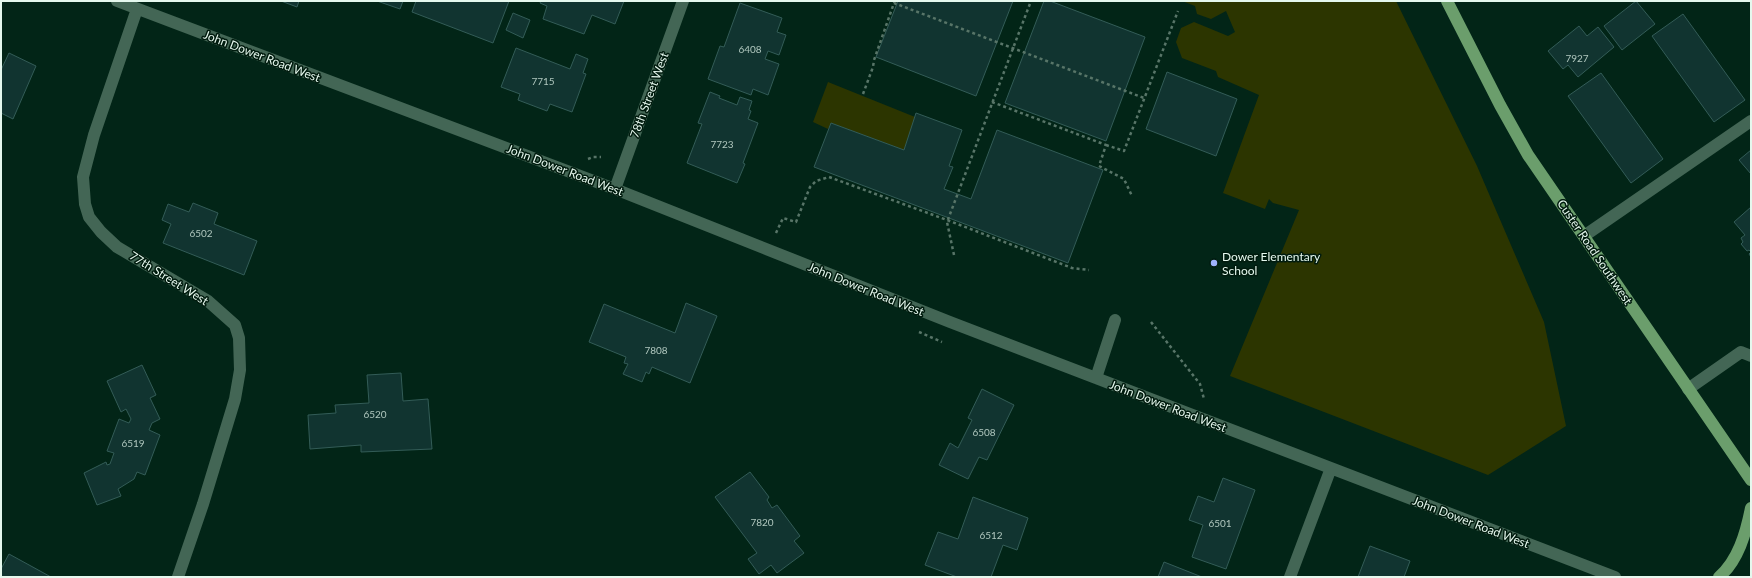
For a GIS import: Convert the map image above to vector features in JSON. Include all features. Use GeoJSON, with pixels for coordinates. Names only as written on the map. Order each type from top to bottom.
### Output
{"type":"FeatureCollection","features":[{"type":"Feature","properties":{"kind":"main road","name":"Custer Road Southwest"},"geometry":{"type":"LineString","coordinates":[[1447,1],[1500,105],[1528,155],[1751,480]]}},
{"type":"Feature","properties":{"kind":"main road"},"geometry":{"type":"LineString","coordinates":[[1719,577],[1727,570],[1738,551],[1751,508]]}},
{"type":"Feature","properties":{"kind":"street","name":"John Dower Road West"},"geometry":{"type":"LineString","coordinates":[[117,1],[615,189],[938,317],[1615,577]]}},
{"type":"Feature","properties":{"kind":"street","name":"78th Street West"},"geometry":{"type":"LineString","coordinates":[[615,189],[683,1]]}},
{"type":"Feature","properties":{"kind":"street","name":"77th Street West"},"geometry":{"type":"LineString","coordinates":[[137,8],[92,142],[83,177],[84,204],[89,217],[101,232],[117,246],[208,301],[234,325],[239,338],[240,370],[235,399],[203,504],[178,577]]}},
{"type":"Feature","properties":{"kind":"street"},"geometry":{"type":"LineString","coordinates":[[1584,236],[1751,121]]}},
{"type":"Feature","properties":{"kind":"street"},"geometry":{"type":"LineString","coordinates":[[1096,378],[1115,320]]}},
{"type":"Feature","properties":{"kind":"street"},"geometry":{"type":"LineString","coordinates":[[1688,389],[1741,352],[1751,356]]}},
{"type":"Feature","properties":{"kind":"street"},"geometry":{"type":"LineString","coordinates":[[1290,577],[1331,468]]}},
{"type":"Feature","properties":{"kind":"path"},"geometry":{"type":"LineString","coordinates":[[954,255],[948,220],[1031,1]]}},
{"type":"Feature","properties":{"kind":"path"},"geometry":{"type":"LineString","coordinates":[[863,94],[894,3],[1144,98]]}},
{"type":"Feature","properties":{"kind":"path"},"geometry":{"type":"LineString","coordinates":[[992,102],[1124,152],[1178,11]]}},
{"type":"Feature","properties":{"kind":"path"},"geometry":{"type":"LineString","coordinates":[[1106,145],[1099,166],[1124,179],[1132,196]]}},
{"type":"Feature","properties":{"kind":"path"},"geometry":{"type":"LineString","coordinates":[[774,239],[783,218],[796,222],[810,187],[816,181],[829,177],[948,220],[1072,268],[1090,270]]}},
{"type":"Feature","properties":{"kind":"path"},"geometry":{"type":"LineString","coordinates":[[1150,322],[1200,384],[1204,402]]}},
{"type":"Feature","properties":{"kind":"path"},"geometry":{"type":"LineString","coordinates":[[919,332],[942,342]]}},
{"type":"Feature","properties":{"kind":"green space"},"geometry":{"type":"Polygon","coordinates":[[[1182,1],[1396,1],[1477,166],[1544,322],[1566,426],[1488,475],[1230,376],[1299,210],[1273,203],[1269,199],[1265,209],[1223,193],[1259,95],[1218,77],[1216,71],[1182,58],[1176,42],[1181,28],[1194,22],[1228,36],[1235,32],[1226,11],[1211,19],[1197,14],[1195,6],[1182,1]]]}},
{"type":"Feature","properties":{"kind":"green space"},"geometry":{"type":"Polygon","coordinates":[[[828,82],[915,117],[904,150],[831,123],[828,129],[813,122],[828,82]]]}},
{"type":"Feature","properties":{"kind":"building"},"geometry":{"type":"Polygon","coordinates":[[[281,1],[299,1],[297,7],[281,1]]]}},
{"type":"Feature","properties":{"kind":"building"},"geometry":{"type":"Polygon","coordinates":[[[377,1],[403,1],[400,9],[377,1]]]}},
{"type":"Feature","properties":{"kind":"building"},"geometry":{"type":"Polygon","coordinates":[[[416,1],[509,1],[493,43],[412,12],[416,1]]]}},
{"type":"Feature","properties":{"kind":"building"},"geometry":{"type":"Polygon","coordinates":[[[541,1],[624,1],[615,24],[592,15],[584,34],[543,19],[547,6],[540,3],[541,1]]]}},
{"type":"Feature","properties":{"kind":"building"},"geometry":{"type":"Polygon","coordinates":[[[898,1],[1013,1],[976,96],[876,57],[898,1]]]}},
{"type":"Feature","properties":{"kind":"building"},"geometry":{"type":"Polygon","coordinates":[[[1044,1],[1050,1],[1145,37],[1106,141],[1005,103],[1044,1]]]}},
{"type":"Feature","properties":{"kind":"building"},"geometry":{"type":"Polygon","coordinates":[[[1636,1],[1655,24],[1622,50],[1604,26],[1636,1]]]}},
{"type":"Feature","properties":{"kind":"building"},"geometry":{"type":"Polygon","coordinates":[[[740,3],[782,18],[777,32],[786,35],[779,55],[768,51],[765,59],[779,64],[768,95],[753,89],[751,95],[708,79],[720,46],[724,47],[740,3]]]}},
{"type":"Feature","properties":{"kind":"building"},"geometry":{"type":"Polygon","coordinates":[[[513,13],[530,20],[523,38],[506,30],[513,13]]]}},
{"type":"Feature","properties":{"kind":"building"},"geometry":{"type":"Polygon","coordinates":[[[1683,14],[1745,100],[1714,122],[1652,36],[1683,14]]]}},
{"type":"Feature","properties":{"kind":"building"},"geometry":{"type":"Polygon","coordinates":[[[1579,26],[1587,36],[1598,27],[1614,47],[1578,77],[1568,65],[1563,69],[1548,51],[1579,26]]]}},
{"type":"Feature","properties":{"kind":"building"},"geometry":{"type":"Polygon","coordinates":[[[516,48],[570,69],[576,54],[588,59],[583,73],[586,74],[572,112],[550,104],[547,111],[518,100],[520,94],[501,87],[516,48]]]}},
{"type":"Feature","properties":{"kind":"building"},"geometry":{"type":"Polygon","coordinates":[[[9,53],[36,66],[13,119],[1,113],[1,70],[9,53]]]}},
{"type":"Feature","properties":{"kind":"building"},"geometry":{"type":"Polygon","coordinates":[[[1167,72],[1237,99],[1216,156],[1146,129],[1167,72]]]}},
{"type":"Feature","properties":{"kind":"building"},"geometry":{"type":"Polygon","coordinates":[[[1601,73],[1663,159],[1631,183],[1568,96],[1601,73]]]}},
{"type":"Feature","properties":{"kind":"building"},"geometry":{"type":"Polygon","coordinates":[[[710,92],[720,96],[719,98],[737,105],[740,97],[752,101],[748,119],[758,123],[743,163],[745,164],[737,183],[687,163],[702,124],[698,123],[710,92]]]}},
{"type":"Feature","properties":{"kind":"building"},"geometry":{"type":"Polygon","coordinates":[[[916,113],[962,130],[949,166],[953,167],[944,189],[971,199],[997,130],[1103,170],[1068,263],[814,167],[831,123],[904,150],[916,113]]]}},
{"type":"Feature","properties":{"kind":"building"},"geometry":{"type":"Polygon","coordinates":[[[1751,150],[1751,174],[1739,160],[1751,150]]]}},
{"type":"Feature","properties":{"kind":"building"},"geometry":{"type":"Polygon","coordinates":[[[193,203],[218,213],[214,224],[257,241],[244,275],[163,243],[171,224],[162,220],[168,204],[189,212],[193,203]]]}},
{"type":"Feature","properties":{"kind":"building"},"geometry":{"type":"Polygon","coordinates":[[[1751,207],[1751,252],[1749,250],[1747,251],[1741,244],[1743,242],[1741,238],[1745,235],[1734,222],[1751,207]]]}},
{"type":"Feature","properties":{"kind":"building"},"geometry":{"type":"Polygon","coordinates":[[[686,303],[717,316],[690,383],[652,367],[649,374],[646,372],[642,382],[623,374],[628,364],[624,363],[626,357],[589,342],[604,304],[675,333],[686,303]]]}},
{"type":"Feature","properties":{"kind":"building"},"geometry":{"type":"Polygon","coordinates":[[[142,365],[156,395],[150,398],[160,419],[152,423],[149,430],[160,435],[145,475],[137,472],[134,479],[118,489],[121,496],[97,505],[84,473],[106,462],[107,465],[110,464],[114,453],[107,451],[119,419],[129,423],[131,419],[126,409],[121,412],[107,381],[142,365]]]}},
{"type":"Feature","properties":{"kind":"building"},"geometry":{"type":"Polygon","coordinates":[[[401,373],[403,401],[428,399],[432,449],[361,452],[361,445],[310,449],[308,415],[336,413],[335,405],[369,403],[367,375],[401,373]]]}},
{"type":"Feature","properties":{"kind":"building"},"geometry":{"type":"Polygon","coordinates":[[[982,389],[1014,405],[987,460],[979,457],[968,479],[939,465],[950,443],[958,448],[972,420],[968,418],[982,389]]]}},
{"type":"Feature","properties":{"kind":"building"},"geometry":{"type":"Polygon","coordinates":[[[750,472],[769,497],[767,500],[772,508],[777,505],[800,536],[794,541],[804,553],[777,573],[771,565],[759,574],[748,559],[757,553],[715,497],[750,472]]]}},
{"type":"Feature","properties":{"kind":"building"},"geometry":{"type":"Polygon","coordinates":[[[1223,478],[1255,490],[1226,569],[1192,557],[1203,525],[1189,520],[1198,496],[1214,502],[1223,478]]]}},
{"type":"Feature","properties":{"kind":"building"},"geometry":{"type":"Polygon","coordinates":[[[973,497],[1028,518],[1017,550],[1003,545],[991,577],[957,577],[925,565],[938,532],[958,539],[973,497]]]}},
{"type":"Feature","properties":{"kind":"building"},"geometry":{"type":"Polygon","coordinates":[[[1370,546],[1410,561],[1404,577],[1358,577],[1370,546]]]}},
{"type":"Feature","properties":{"kind":"building"},"geometry":{"type":"Polygon","coordinates":[[[9,554],[51,577],[1,577],[1,569],[9,554]]]}},
{"type":"Feature","properties":{"kind":"building"},"geometry":{"type":"Polygon","coordinates":[[[1164,562],[1202,577],[1158,577],[1164,562]]]}},
{"type":"Feature","properties":{"kind":"place","name":"Dower Elementary School"},"geometry":{"type":"Point","coordinates":[1214,263]}}]}
